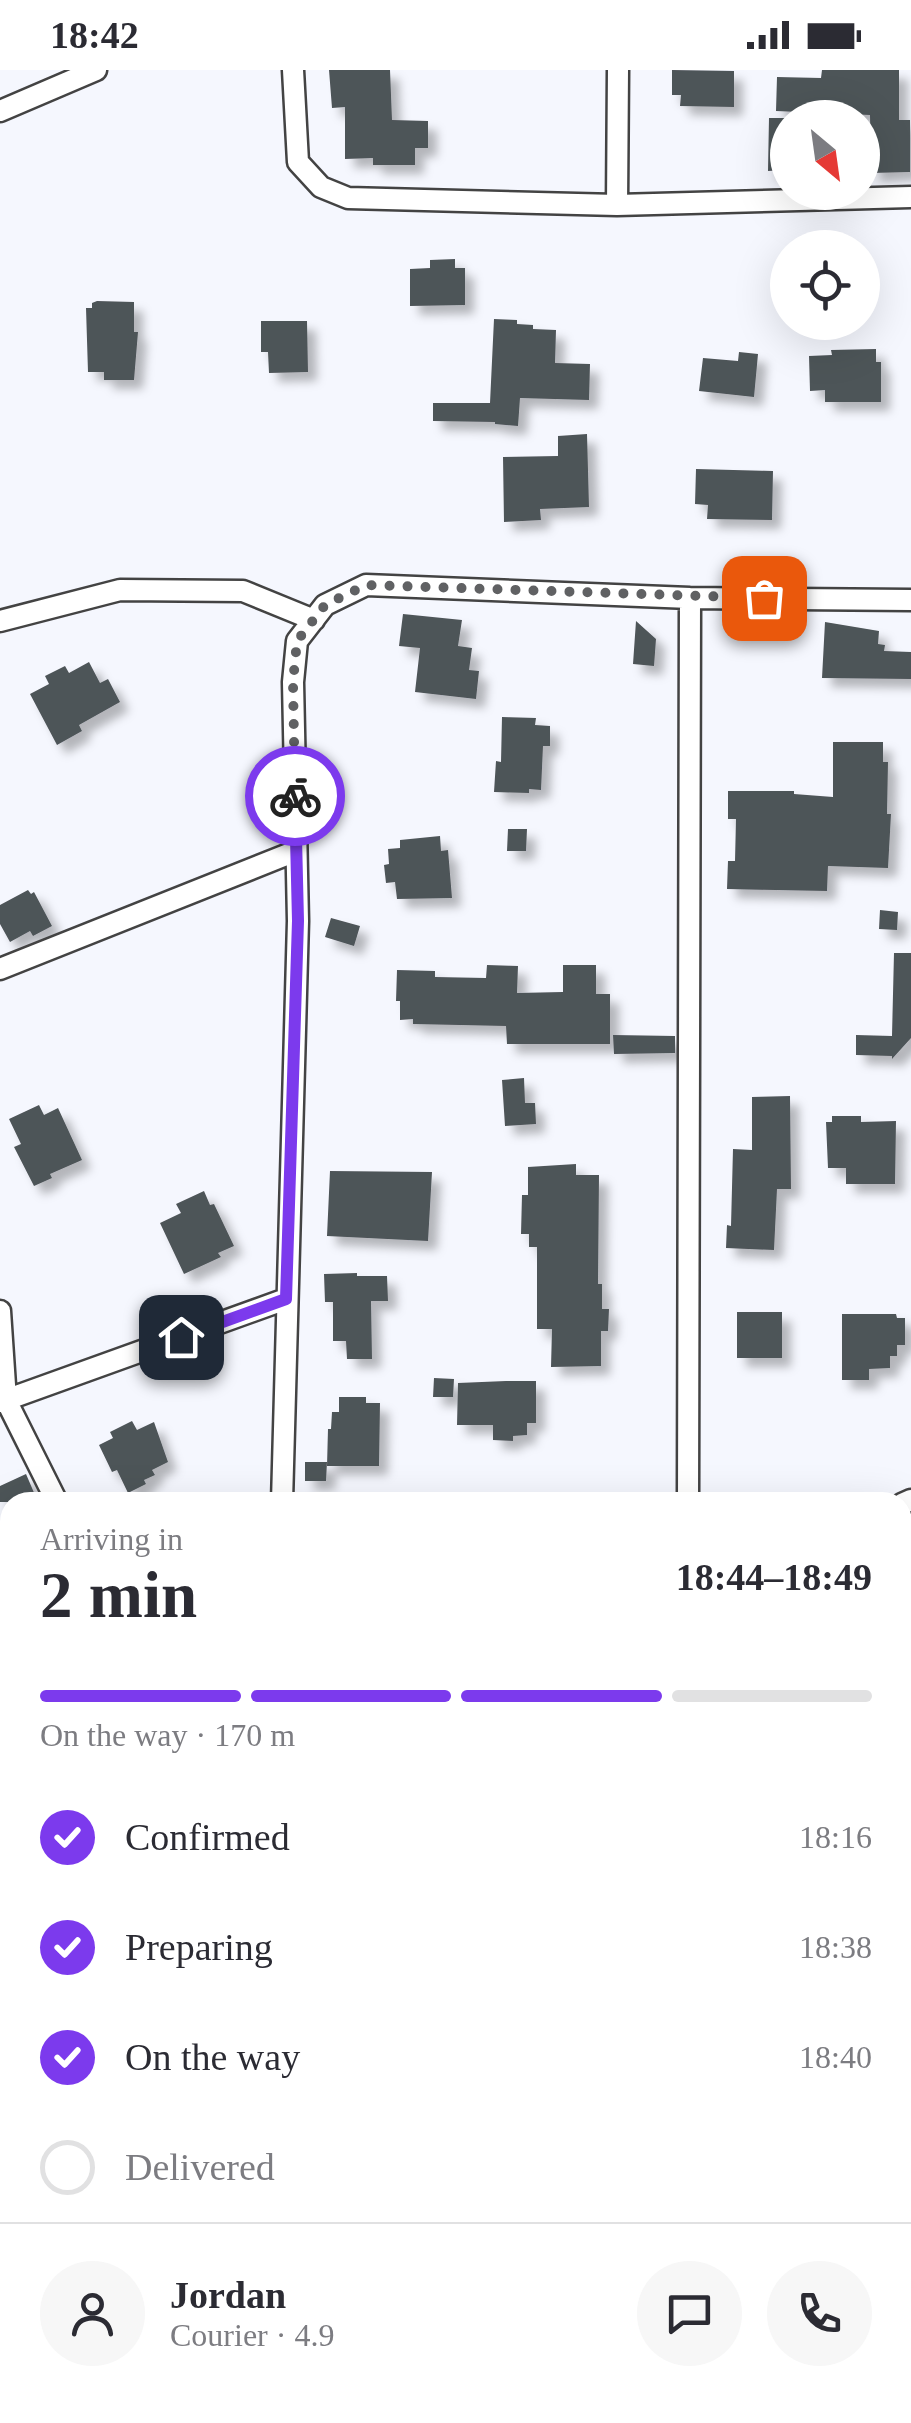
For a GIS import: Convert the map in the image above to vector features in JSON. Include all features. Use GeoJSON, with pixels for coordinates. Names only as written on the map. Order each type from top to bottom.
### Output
{"type":"FeatureCollection","features":[{"type":"Feature","properties":{"kind":"street"},"geometry":{"type":"LineString","coordinates":[[0,111],[96,70]]}},
{"type":"Feature","properties":{"kind":"street"},"geometry":{"type":"LineString","coordinates":[[294,70],[298,162],[322,187],[348,198],[617,205],[911,197]]}},
{"type":"Feature","properties":{"kind":"street"},"geometry":{"type":"LineString","coordinates":[[617,205],[618,70]]}},
{"type":"Feature","properties":{"kind":"street"},"geometry":{"type":"LineString","coordinates":[[282,1492],[298,921],[293,682],[297,641],[325,605],[366,585],[690,598],[911,600]]}},
{"type":"Feature","properties":{"kind":"street"},"geometry":{"type":"LineString","coordinates":[[0,621],[120,590],[243,592],[314,620]]}},
{"type":"Feature","properties":{"kind":"street"},"geometry":{"type":"LineString","coordinates":[[688,1492],[690,598]]}},
{"type":"Feature","properties":{"kind":"street"},"geometry":{"type":"LineString","coordinates":[[0,968],[296,851]]}},
{"type":"Feature","properties":{"kind":"street"},"geometry":{"type":"LineString","coordinates":[[3,1401],[286,1299]]}},
{"type":"Feature","properties":{"kind":"street"},"geometry":{"type":"LineString","coordinates":[[0,1311],[3,1401],[52,1492]]}},
{"type":"Feature","properties":{"kind":"building"},"geometry":{"type":"Polygon","coordinates":[[[329,70],[390,70],[392,120],[428,121],[428,148],[415,148],[415,165],[373,165],[373,158],[345,159],[345,107],[332,108],[329,70]]]}},
{"type":"Feature","properties":{"kind":"building"},"geometry":{"type":"Polygon","coordinates":[[[672,70],[734,71],[734,107],[680,106],[681,95],[672,95],[672,70]]]}},
{"type":"Feature","properties":{"kind":"building"},"geometry":{"type":"Polygon","coordinates":[[[822,70],[899,70],[899,120],[910,120],[910,172],[880,173],[880,100],[776,100],[777,77],[821,78],[822,70]]]}},
{"type":"Feature","properties":{"kind":"building"},"geometry":{"type":"Polygon","coordinates":[[[769,118],[770,118],[770,171],[769,118]]]}},
{"type":"Feature","properties":{"kind":"building"},"geometry":{"type":"Polygon","coordinates":[[[455,259],[455,268],[465,268],[465,305],[410,306],[410,269],[430,268],[430,260],[455,259]]]}},
{"type":"Feature","properties":{"kind":"building"},"geometry":{"type":"Polygon","coordinates":[[[97,301],[134,302],[134,332],[138,332],[134,380],[104,380],[104,372],[88,372],[86,308],[92,308],[97,301]]]}},
{"type":"Feature","properties":{"kind":"building"},"geometry":{"type":"Polygon","coordinates":[[[494,319],[517,320],[517,324],[533,325],[533,329],[556,330],[555,363],[590,364],[589,400],[520,398],[518,426],[433,421],[433,403],[490,403],[494,319]]]}},
{"type":"Feature","properties":{"kind":"building"},"geometry":{"type":"Polygon","coordinates":[[[261,321],[307,321],[308,372],[269,373],[268,352],[261,352],[261,321]]]}},
{"type":"Feature","properties":{"kind":"building"},"geometry":{"type":"Polygon","coordinates":[[[876,349],[876,362],[881,362],[881,402],[825,402],[825,390],[810,391],[809,356],[832,355],[831,350],[876,349]]]}},
{"type":"Feature","properties":{"kind":"building"},"geometry":{"type":"Polygon","coordinates":[[[739,352],[758,354],[754,397],[699,391],[703,358],[738,361],[739,352]]]}},
{"type":"Feature","properties":{"kind":"building"},"geometry":{"type":"Polygon","coordinates":[[[587,434],[589,507],[540,509],[541,520],[504,522],[503,457],[558,456],[558,436],[587,434]]]}},
{"type":"Feature","properties":{"kind":"building"},"geometry":{"type":"Polygon","coordinates":[[[696,469],[773,471],[772,520],[707,519],[708,505],[695,504],[696,469]]]}},
{"type":"Feature","properties":{"kind":"building"},"geometry":{"type":"Polygon","coordinates":[[[403,614],[462,620],[458,646],[472,648],[469,670],[479,671],[476,699],[415,692],[420,648],[399,646],[403,614]]]}},
{"type":"Feature","properties":{"kind":"building"},"geometry":{"type":"Polygon","coordinates":[[[636,621],[656,639],[654,666],[633,664],[636,621]]]}},
{"type":"Feature","properties":{"kind":"building"},"geometry":{"type":"Polygon","coordinates":[[[825,622],[879,631],[878,644],[885,645],[884,651],[911,652],[911,679],[822,678],[825,622]]]}},
{"type":"Feature","properties":{"kind":"building"},"geometry":{"type":"Polygon","coordinates":[[[89,662],[100,683],[108,679],[120,702],[79,725],[82,731],[57,745],[30,694],[49,684],[45,676],[65,666],[69,673],[89,662]]]}},
{"type":"Feature","properties":{"kind":"building"},"geometry":{"type":"Polygon","coordinates":[[[502,717],[536,718],[535,725],[550,726],[550,746],[543,746],[541,790],[494,792],[496,761],[501,762],[502,717]]]}},
{"type":"Feature","properties":{"kind":"building"},"geometry":{"type":"Polygon","coordinates":[[[833,742],[883,742],[883,762],[888,762],[887,814],[891,814],[888,868],[828,866],[827,891],[727,889],[728,861],[735,861],[736,819],[728,819],[728,791],[794,791],[833,797],[833,742]]]}},
{"type":"Feature","properties":{"kind":"building"},"geometry":{"type":"Polygon","coordinates":[[[508,829],[527,829],[526,851],[507,851],[508,829]]]}},
{"type":"Feature","properties":{"kind":"building"},"geometry":{"type":"Polygon","coordinates":[[[440,836],[441,851],[448,850],[452,898],[397,899],[395,882],[386,883],[384,865],[389,864],[388,849],[400,848],[400,840],[440,836]]]}},
{"type":"Feature","properties":{"kind":"building"},"geometry":{"type":"Polygon","coordinates":[[[28,890],[34,892],[52,926],[33,936],[30,931],[10,942],[0,924],[0,905],[28,890]]]}},
{"type":"Feature","properties":{"kind":"building"},"geometry":{"type":"Polygon","coordinates":[[[880,910],[898,912],[897,930],[879,929],[880,910]]]}},
{"type":"Feature","properties":{"kind":"building"},"geometry":{"type":"Polygon","coordinates":[[[331,918],[360,926],[354,946],[325,937],[331,918]]]}},
{"type":"Feature","properties":{"kind":"building"},"geometry":{"type":"Polygon","coordinates":[[[894,953],[911,953],[911,1038],[892,1059],[856,1055],[856,1035],[892,1036],[894,953]]]}},
{"type":"Feature","properties":{"kind":"building"},"geometry":{"type":"Polygon","coordinates":[[[487,965],[518,966],[517,993],[563,992],[563,965],[596,965],[596,994],[610,994],[610,1044],[507,1044],[506,1026],[413,1024],[413,1019],[400,1020],[397,970],[435,971],[435,977],[486,978],[487,965]]]}},
{"type":"Feature","properties":{"kind":"building"},"geometry":{"type":"Polygon","coordinates":[[[613,1035],[675,1036],[675,1053],[614,1054],[613,1035]]]}},
{"type":"Feature","properties":{"kind":"building"},"geometry":{"type":"Polygon","coordinates":[[[524,1078],[525,1103],[535,1103],[536,1124],[505,1126],[502,1080],[524,1078]]]}},
{"type":"Feature","properties":{"kind":"building"},"geometry":{"type":"Polygon","coordinates":[[[790,1096],[791,1189],[777,1189],[774,1250],[726,1248],[727,1225],[731,1226],[733,1149],[752,1150],[752,1097],[790,1096]]]}},
{"type":"Feature","properties":{"kind":"building"},"geometry":{"type":"Polygon","coordinates":[[[39,1105],[44,1115],[58,1108],[82,1160],[34,1186],[14,1147],[21,1144],[9,1119],[39,1105]]]}},
{"type":"Feature","properties":{"kind":"building"},"geometry":{"type":"Polygon","coordinates":[[[832,1116],[861,1116],[861,1122],[896,1121],[895,1184],[846,1184],[846,1168],[828,1168],[826,1122],[832,1122],[832,1116]]]}},
{"type":"Feature","properties":{"kind":"building"},"geometry":{"type":"Polygon","coordinates":[[[576,1164],[576,1175],[599,1175],[598,1284],[602,1284],[602,1309],[609,1309],[608,1331],[601,1331],[601,1366],[551,1367],[552,1329],[537,1329],[537,1247],[529,1247],[529,1234],[521,1234],[522,1195],[528,1195],[528,1167],[576,1164]]]}},
{"type":"Feature","properties":{"kind":"building"},"geometry":{"type":"Polygon","coordinates":[[[330,1171],[432,1172],[428,1241],[327,1236],[330,1171]]]}},
{"type":"Feature","properties":{"kind":"building"},"geometry":{"type":"Polygon","coordinates":[[[204,1191],[234,1246],[218,1253],[221,1257],[184,1274],[160,1223],[181,1213],[176,1204],[204,1191]]]}},
{"type":"Feature","properties":{"kind":"building"},"geometry":{"type":"Polygon","coordinates":[[[324,1274],[387,1276],[388,1301],[371,1301],[372,1359],[347,1359],[346,1341],[333,1341],[333,1302],[325,1302],[324,1274]]]}},
{"type":"Feature","properties":{"kind":"building"},"geometry":{"type":"Polygon","coordinates":[[[737,1312],[782,1312],[782,1358],[737,1358],[737,1312]]]}},
{"type":"Feature","properties":{"kind":"building"},"geometry":{"type":"Polygon","coordinates":[[[842,1314],[896,1314],[897,1318],[905,1318],[905,1345],[897,1345],[897,1356],[890,1356],[890,1368],[869,1369],[869,1380],[842,1380],[842,1314]]]}},
{"type":"Feature","properties":{"kind":"building"},"geometry":{"type":"Polygon","coordinates":[[[434,1378],[454,1379],[453,1397],[433,1397],[434,1378]]]}},
{"type":"Feature","properties":{"kind":"building"},"geometry":{"type":"Polygon","coordinates":[[[536,1381],[536,1423],[527,1423],[527,1435],[513,1436],[513,1441],[493,1440],[493,1425],[457,1425],[458,1383],[536,1381]]]}},
{"type":"Feature","properties":{"kind":"building"},"geometry":{"type":"Polygon","coordinates":[[[339,1397],[366,1397],[366,1403],[380,1403],[379,1466],[327,1466],[328,1429],[332,1412],[339,1412],[339,1397]]]}},
{"type":"Feature","properties":{"kind":"building"},"geometry":{"type":"Polygon","coordinates":[[[132,1421],[137,1430],[154,1422],[168,1462],[152,1470],[155,1475],[144,1480],[146,1484],[128,1492],[99,1445],[113,1438],[110,1432],[132,1421]]]}},
{"type":"Feature","properties":{"kind":"building"},"geometry":{"type":"Polygon","coordinates":[[[305,1462],[327,1462],[326,1481],[305,1481],[305,1462]]]}},
{"type":"Feature","properties":{"kind":"building"},"geometry":{"type":"Polygon","coordinates":[[[26,1474],[34,1492],[0,1492],[0,1486],[26,1474]]]}},
{"type":"Feature","properties":{"kind":"way so far"},"geometry":{"type":"LineString","coordinates":[[295,796],[293,682],[297,641],[325,605],[366,585],[764,598]]}},
{"type":"Feature","properties":{"kind":"route"},"geometry":{"type":"LineString","coordinates":[[181,1337],[286,1299],[298,921],[295,796]]}}]}
